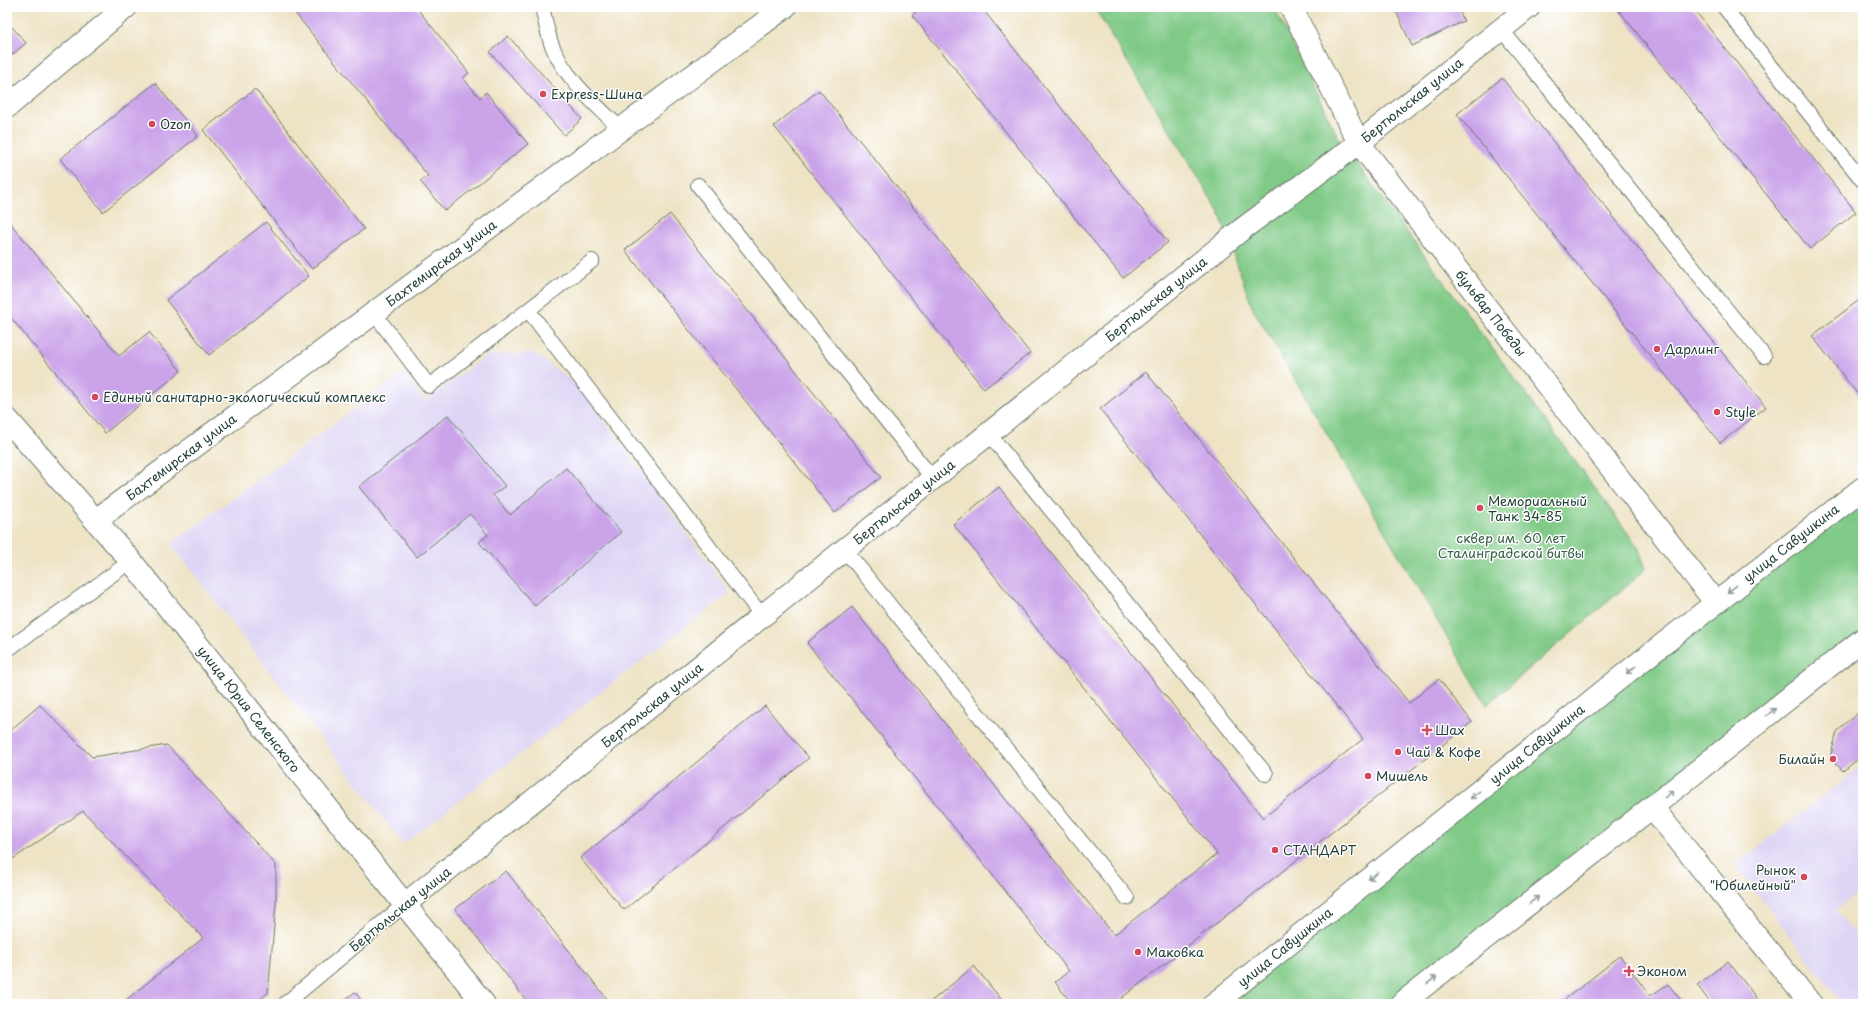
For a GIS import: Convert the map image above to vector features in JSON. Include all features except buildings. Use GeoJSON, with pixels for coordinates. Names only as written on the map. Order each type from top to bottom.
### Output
{"type":"FeatureCollection","features":[{"type":"Feature","properties":{"kind":"main road"},"geometry":{"type":"LineString","coordinates":[[7,107],[126,7]]}},
{"type":"Feature","properties":{"kind":"main road","name":"Бахтемирская улица"},"geometry":{"type":"LineString","coordinates":[[96,520],[785,7]]}},
{"type":"Feature","properties":{"kind":"main road","name":"бульвар Победы"},"geometry":{"type":"LineString","coordinates":[[1291,7],[1359,143],[1715,602]]}},
{"type":"Feature","properties":{"kind":"main road","name":"Бертюльская улица"},"geometry":{"type":"LineString","coordinates":[[405,904],[1242,230],[1359,143],[1529,7]]}},
{"type":"Feature","properties":{"kind":"main road","name":"улица Юрия Селенского"},"geometry":{"type":"LineString","coordinates":[[7,419],[131,561],[484,1004]]}},
{"type":"Feature","properties":{"kind":"main road","name":"улица Савушкина"},"geometry":{"type":"LineString","coordinates":[[1214,1004],[1715,602],[1863,488]]}},
{"type":"Feature","properties":{"kind":"main road"},"geometry":{"type":"LineString","coordinates":[[1401,1004],[1652,807],[1863,638]]}},
{"type":"Feature","properties":{"kind":"main road"},"geometry":{"type":"LineString","coordinates":[[1652,807],[1811,1004]]}},
{"type":"Feature","properties":{"kind":"lane"},"geometry":{"type":"LineString","coordinates":[[542,7],[552,44],[567,73],[592,101],[621,129]]}},
{"type":"Feature","properties":{"kind":"lane"},"geometry":{"type":"LineString","coordinates":[[1724,7],[1863,181]]}},
{"type":"Feature","properties":{"kind":"lane"},"geometry":{"type":"LineString","coordinates":[[1501,29],[1764,356]]}},
{"type":"Feature","properties":{"kind":"lane"},"geometry":{"type":"LineString","coordinates":[[698,185],[933,479]]}},
{"type":"Feature","properties":{"kind":"lane"},"geometry":{"type":"LineString","coordinates":[[374,313],[429,386],[592,261]]}},
{"type":"Feature","properties":{"kind":"lane"},"geometry":{"type":"LineString","coordinates":[[528,310],[762,616]]}},
{"type":"Feature","properties":{"kind":"lane"},"geometry":{"type":"LineString","coordinates":[[989,434],[1266,774]]}},
{"type":"Feature","properties":{"kind":"lane"},"geometry":{"type":"LineString","coordinates":[[845,550],[1127,898]]}},
{"type":"Feature","properties":{"kind":"lane"},"geometry":{"type":"LineString","coordinates":[[7,650],[131,561]]}},
{"type":"Feature","properties":{"kind":"lane","name":"Бертюльская улица"},"geometry":{"type":"LineString","coordinates":[[285,1004],[405,904]]}},
{"type":"Feature","properties":{"kind":"shaded area"},"geometry":{"type":"Polygon","coordinates":[[[534,353],[581,388],[730,593],[403,844],[171,544],[403,373],[425,401],[487,355],[534,353]]]}},
{"type":"Feature","properties":{"kind":"shaded area","name":"Рынок \"Юбилейный\""},"geometry":{"type":"Polygon","coordinates":[[[1863,765],[1863,889],[1836,910],[1863,945],[1863,1004],[1843,1004],[1735,865],[1863,765]]]}},
{"type":"Feature","properties":{"kind":"green space","name":"сквер им. 60 лет Сталинградской битвы"},"geometry":{"type":"Polygon","coordinates":[[[1094,7],[1274,7],[1339,139],[1638,547],[1646,569],[1487,705],[1252,307],[1219,212],[1094,7]]]}},
{"type":"Feature","properties":{"kind":"green space"},"geometry":{"type":"Polygon","coordinates":[[[1863,490],[1863,638],[1401,1004],[1214,1004],[1863,490]]]}},
{"type":"Feature","properties":{"kind":"place","name":"Express-Шина"},"geometry":{"type":"Point","coordinates":[543,94]}},
{"type":"Feature","properties":{"kind":"place","name":"Ozon"},"geometry":{"type":"Point","coordinates":[152,124]}},
{"type":"Feature","properties":{"kind":"place","name":"Дарлинг"},"geometry":{"type":"Point","coordinates":[1657,349]}},
{"type":"Feature","properties":{"kind":"place","name":"Единый санитарно-экологический комплекс"},"geometry":{"type":"Point","coordinates":[95,397]}},
{"type":"Feature","properties":{"kind":"place","name":"Style"},"geometry":{"type":"Point","coordinates":[1717,412]}},
{"type":"Feature","properties":{"kind":"place","name":"Мемориальный Танк 34-85"},"geometry":{"type":"Point","coordinates":[1480,508]}},
{"type":"Feature","properties":{"kind":"place","name":"Шах"},"geometry":{"type":"Point","coordinates":[1427,730]}},
{"type":"Feature","properties":{"kind":"place","name":"Чай & Кофе"},"geometry":{"type":"Point","coordinates":[1398,752]}},
{"type":"Feature","properties":{"kind":"place","name":"Билайн"},"geometry":{"type":"Point","coordinates":[1833,759]}},
{"type":"Feature","properties":{"kind":"place","name":"Мишель"},"geometry":{"type":"Point","coordinates":[1368,776]}},
{"type":"Feature","properties":{"kind":"place","name":"СТАНДАРТ"},"geometry":{"type":"Point","coordinates":[1275,850]}},
{"type":"Feature","properties":{"kind":"place","name":"Рынок \"Юбилейный\""},"geometry":{"type":"Point","coordinates":[1804,877]}},
{"type":"Feature","properties":{"kind":"place","name":"Маковка"},"geometry":{"type":"Point","coordinates":[1138,952]}},
{"type":"Feature","properties":{"kind":"place","name":"Эконом"},"geometry":{"type":"Point","coordinates":[1629,971]}}]}
